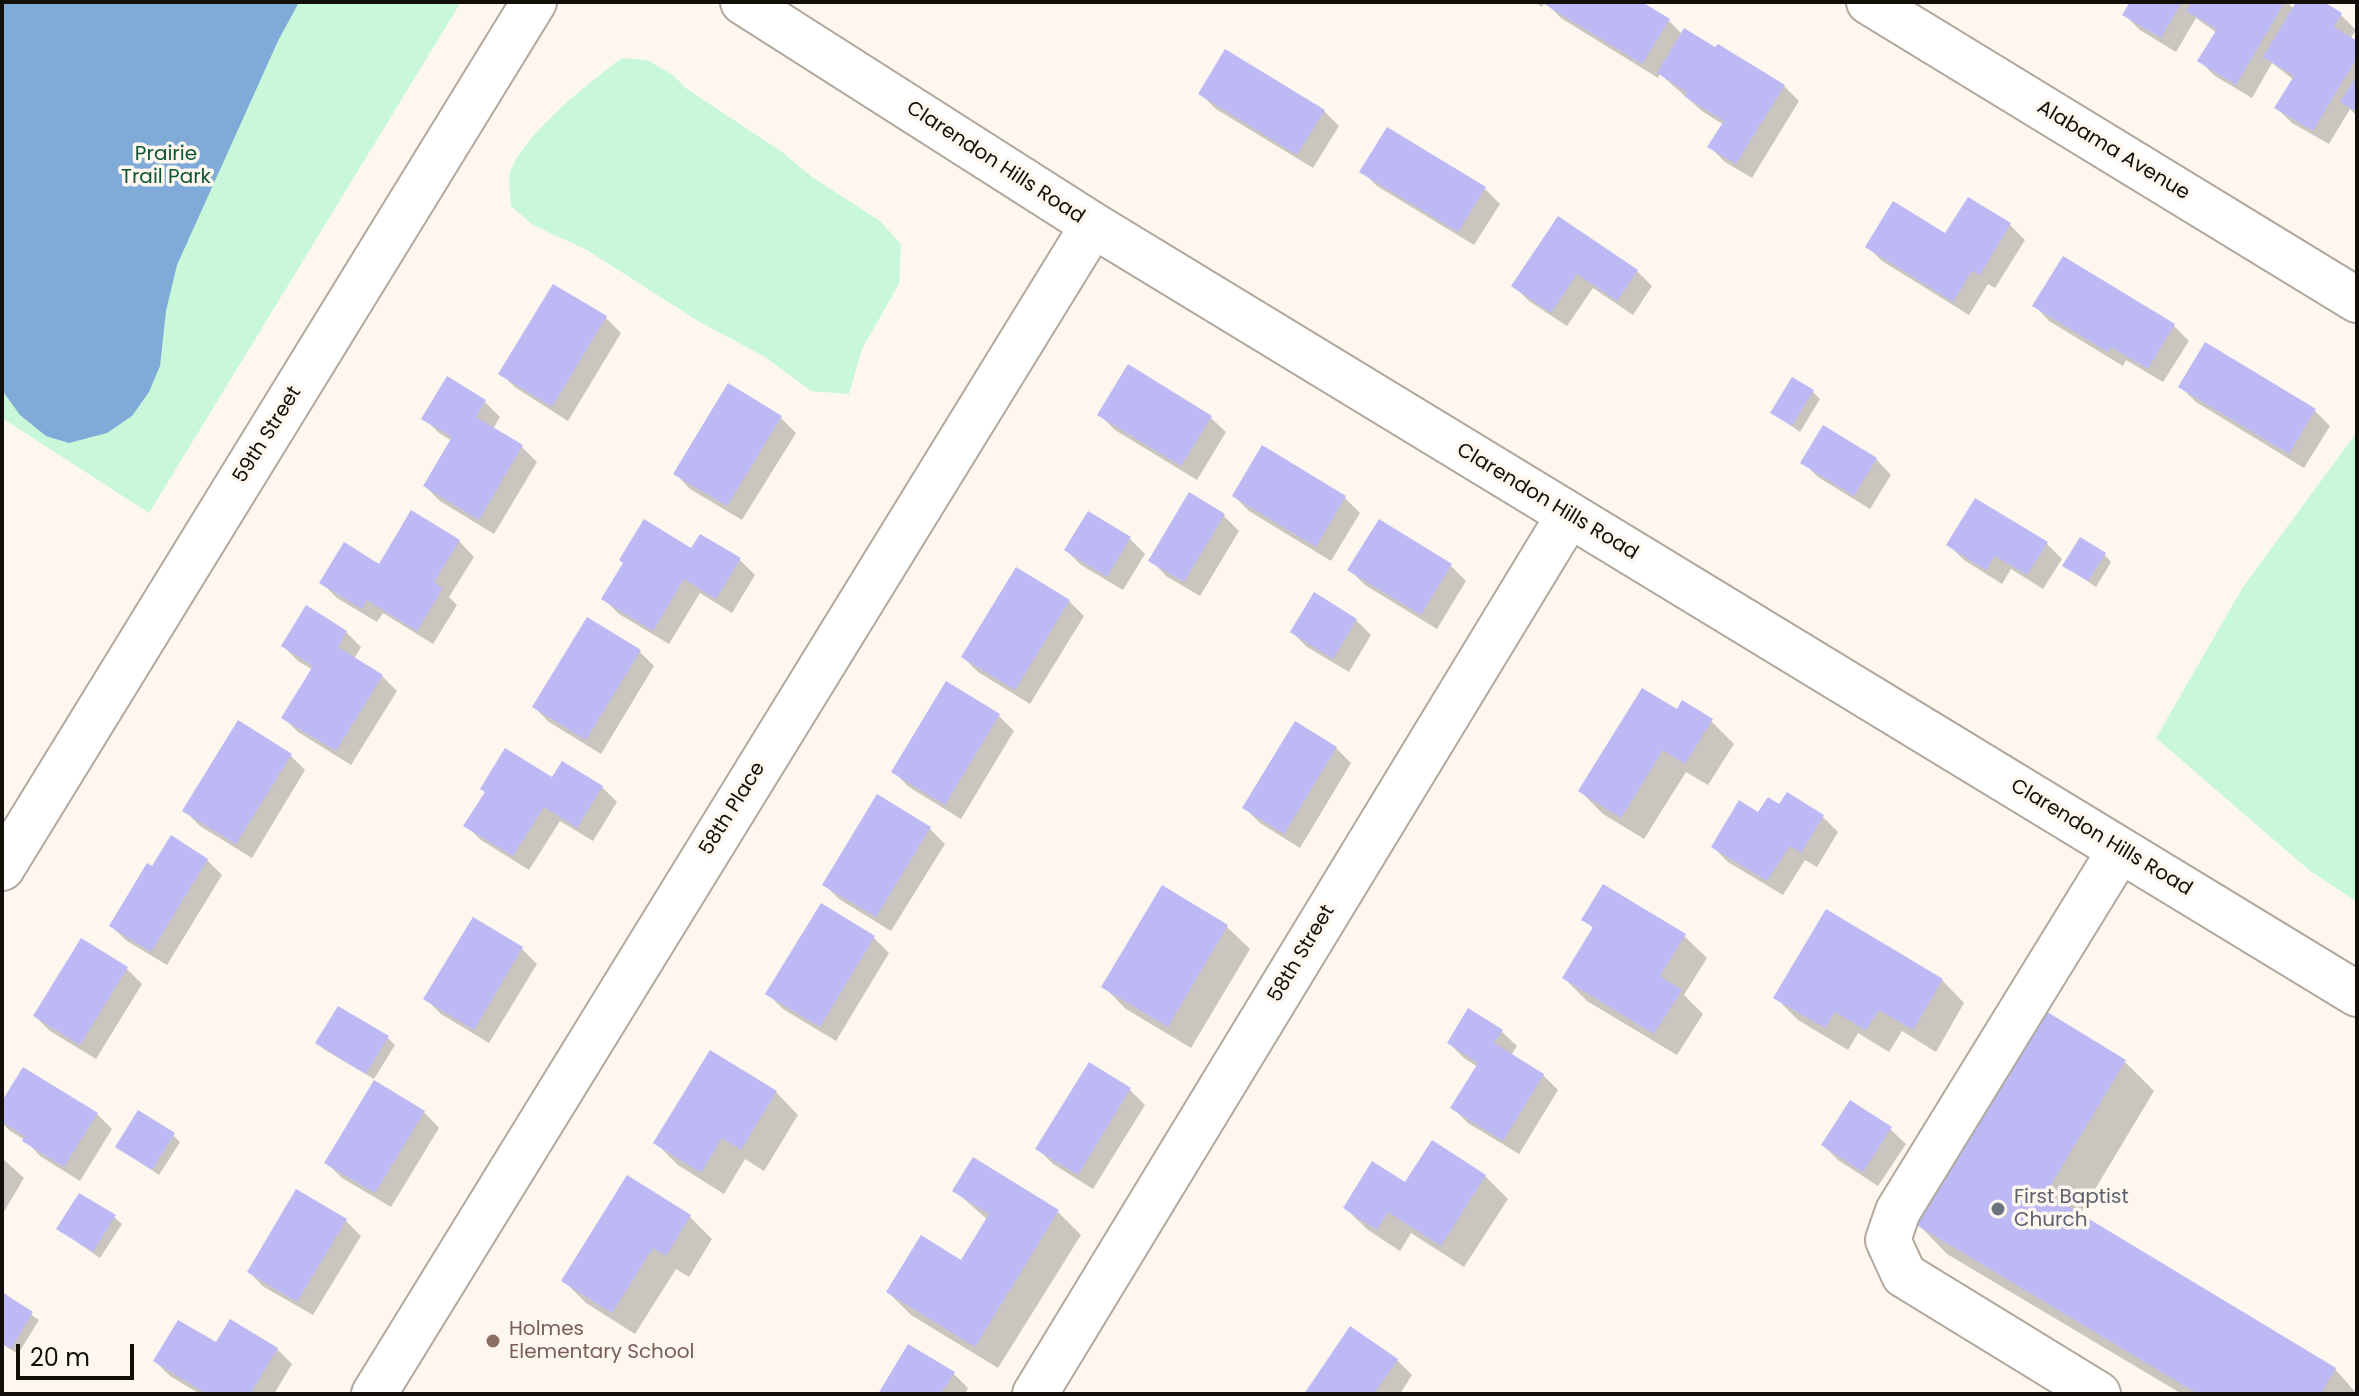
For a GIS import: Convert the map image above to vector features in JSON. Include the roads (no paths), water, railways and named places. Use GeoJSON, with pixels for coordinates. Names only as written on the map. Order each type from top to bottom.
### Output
{"type":"FeatureCollection","features":[{"type":"Feature","properties":{"kind":"street","name":"59th Street"},"geometry":{"type":"LineString","coordinates":[[2,868],[534,2]]}},
{"type":"Feature","properties":{"kind":"street","name":"Clarendon Hills Road"},"geometry":{"type":"LineString","coordinates":[[743,2],[1093,225],[2357,994]]}},
{"type":"Feature","properties":{"kind":"street","name":"Alabama Avenue"},"geometry":{"type":"LineString","coordinates":[[1869,2],[2357,300]]}},
{"type":"Feature","properties":{"kind":"street","name":"58th Place"},"geometry":{"type":"LineString","coordinates":[[374,1394],[1093,225]]}},
{"type":"Feature","properties":{"kind":"street","name":"58th Street"},"geometry":{"type":"LineString","coordinates":[[1035,1394],[1569,515]]}},
{"type":"Feature","properties":{"kind":"street"},"geometry":{"type":"LineString","coordinates":[[2098,1394],[1904,1275],[1888,1240],[1898,1211],[2120,850]]}},
{"type":"Feature","properties":{"kind":"water"},"geometry":{"type":"Polygon","coordinates":[[[2,2],[299,2],[278,41],[177,265],[166,311],[160,366],[149,392],[132,416],[107,433],[69,443],[46,436],[20,415],[2,390],[2,2]]]}},
{"type":"Feature","properties":{"kind":"place","name":"First Baptist Church"},"geometry":{"type":"Point","coordinates":[1998,1209]}},
{"type":"Feature","properties":{"kind":"place","name":"Holmes Elementary School"},"geometry":{"type":"Point","coordinates":[493,1341]}},
{"type":"Feature","properties":{"kind":"park label","name":"Prairie Trail Park"},"geometry":{"type":"Point","coordinates":[166,166]}}]}
